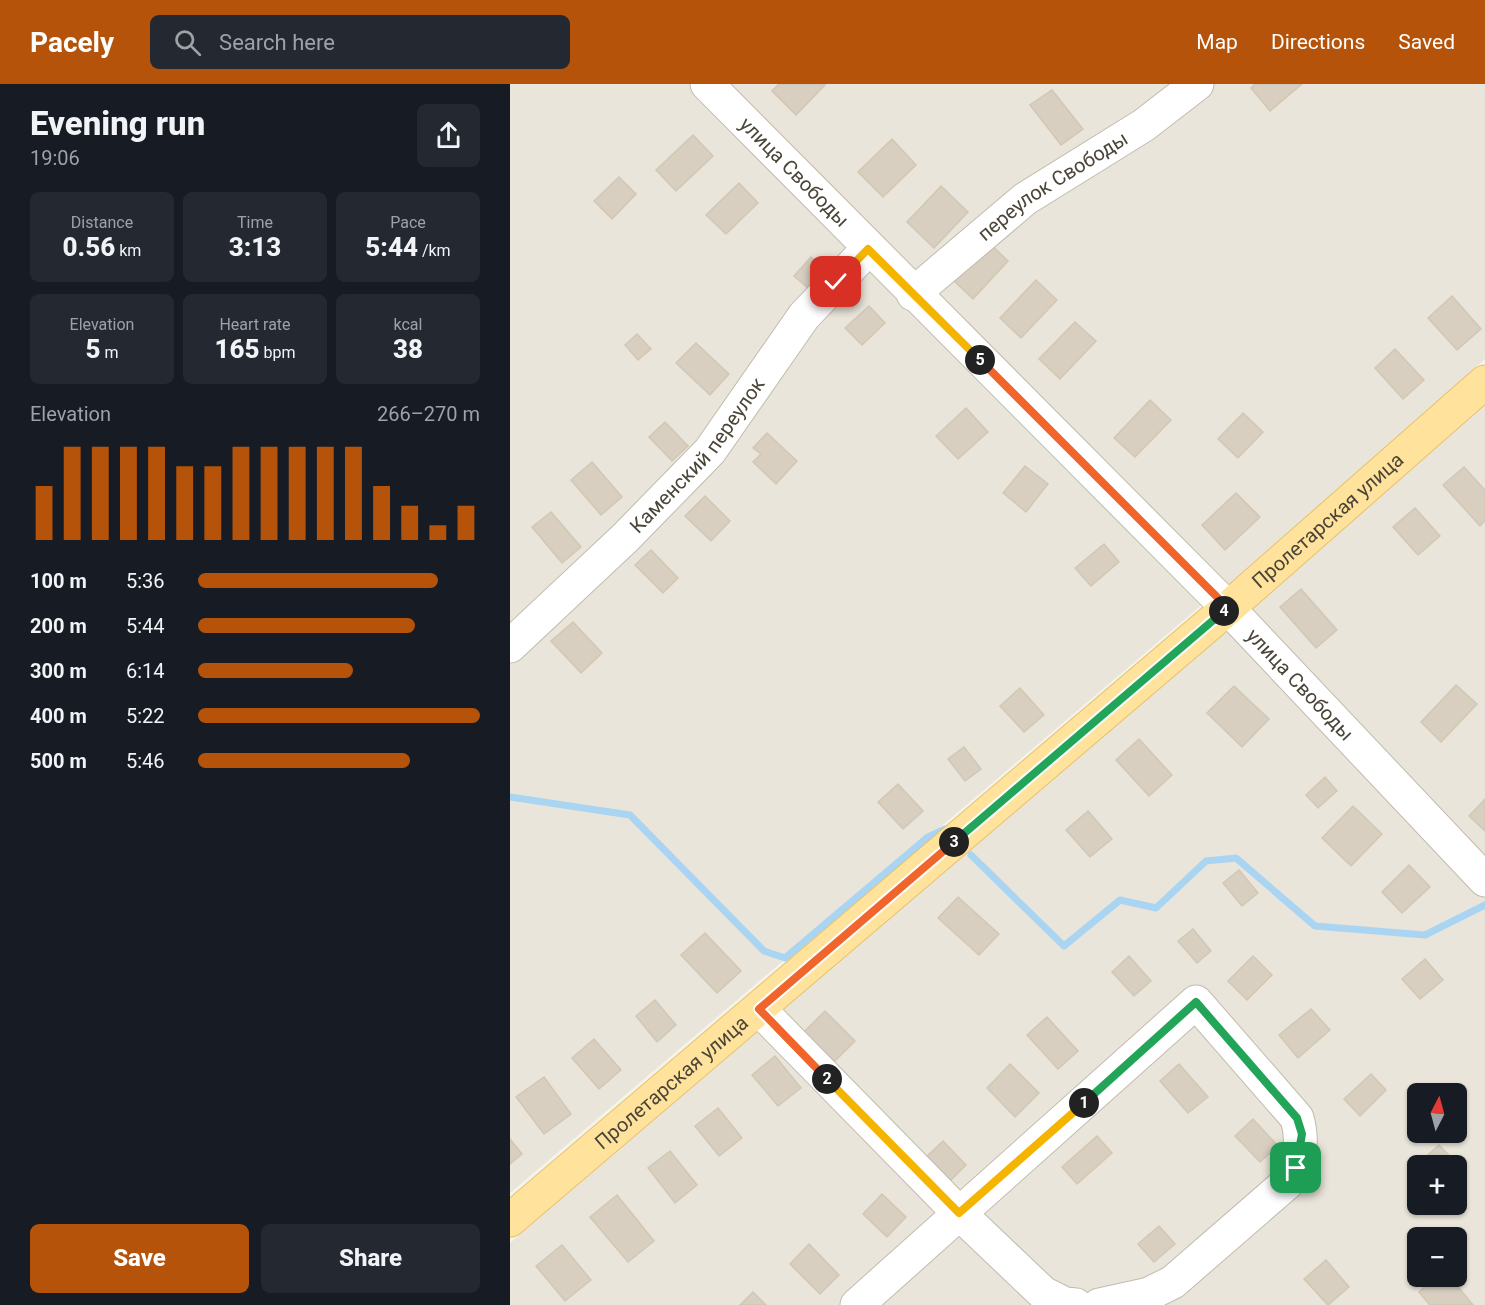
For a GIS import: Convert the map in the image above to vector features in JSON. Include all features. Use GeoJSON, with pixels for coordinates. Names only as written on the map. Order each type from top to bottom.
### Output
{"type":"FeatureCollection","features":[{"type":"Feature","properties":{"kind":"main road","name":"Пролетарская улица"},"geometry":{"type":"LineString","coordinates":[[510,1220],[1228,608],[1485,382]]}},
{"type":"Feature","properties":{"kind":"street","name":"улица Свободы"},"geometry":{"type":"LineString","coordinates":[[707,84],[868,249],[1228,608],[1481,869]]}},
{"type":"Feature","properties":{"kind":"street","name":"переулок Свободы"},"geometry":{"type":"LineString","coordinates":[[913,294],[1025,199],[1144,125],[1197,84]]}},
{"type":"Feature","properties":{"kind":"street","name":"Каменский переулок"},"geometry":{"type":"LineString","coordinates":[[510,646],[625,538],[710,451],[804,316],[868,249]]}},
{"type":"Feature","properties":{"kind":"street"},"geometry":{"type":"LineString","coordinates":[[863,1303],[959,1213],[1196,1002],[1297,1118],[1302,1134],[1296,1168],[1287,1184],[1173,1282],[1149,1294],[1099,1305]]}},
{"type":"Feature","properties":{"kind":"street"},"geometry":{"type":"LineString","coordinates":[[759,1009],[959,1213],[1043,1293],[1065,1304],[1076,1305]]}},
{"type":"Feature","properties":{"kind":"shaded area"},"geometry":{"type":"Polygon","coordinates":[[[510,84],[692,84],[1205,602],[510,1193],[510,84]]]}},
{"type":"Feature","properties":{"kind":"shaded area"},"geometry":{"type":"Polygon","coordinates":[[[723,84],[1485,84],[1485,359],[1225,588],[723,84]]]}},
{"type":"Feature","properties":{"kind":"shaded area"},"geometry":{"type":"Polygon","coordinates":[[[1485,400],[1485,863],[1245,609],[1485,400]]]}},
{"type":"Feature","properties":{"kind":"shaded area"},"geometry":{"type":"Polygon","coordinates":[[[1229,629],[1485,896],[1485,1305],[510,1305],[510,1243],[1229,629]]]}},
{"type":"Feature","properties":{"kind":"building"},"geometry":{"type":"Polygon","coordinates":[[[779,84],[825,85],[796,115],[772,91],[779,84]]]}},
{"type":"Feature","properties":{"kind":"building"},"geometry":{"type":"Polygon","coordinates":[[[1255,84],[1302,84],[1270,111],[1251,88],[1255,84]]]}},
{"type":"Feature","properties":{"kind":"building"},"geometry":{"type":"Polygon","coordinates":[[[1052,90],[1083,129],[1061,145],[1030,105],[1052,90]]]}},
{"type":"Feature","properties":{"kind":"building"},"geometry":{"type":"Polygon","coordinates":[[[693,135],[713,156],[676,191],[656,170],[693,135]]]}},
{"type":"Feature","properties":{"kind":"building"},"geometry":{"type":"Polygon","coordinates":[[[892,139],[916,165],[883,197],[858,172],[892,139]]]}},
{"type":"Feature","properties":{"kind":"building"},"geometry":{"type":"Polygon","coordinates":[[[619,177],[636,194],[612,219],[594,201],[619,177]]]}},
{"type":"Feature","properties":{"kind":"building"},"geometry":{"type":"Polygon","coordinates":[[[739,183],[758,203],[726,234],[706,215],[739,183]]]}},
{"type":"Feature","properties":{"kind":"building"},"geometry":{"type":"Polygon","coordinates":[[[941,186],[968,212],[934,248],[907,222],[941,186]]]}},
{"type":"Feature","properties":{"kind":"building"},"geometry":{"type":"Polygon","coordinates":[[[987,241],[1008,261],[973,299],[952,279],[987,241]]]}},
{"type":"Feature","properties":{"kind":"building"},"geometry":{"type":"Polygon","coordinates":[[[811,257],[825,269],[808,288],[794,276],[811,257]]]}},
{"type":"Feature","properties":{"kind":"building"},"geometry":{"type":"Polygon","coordinates":[[[1036,280],[1057,300],[1021,338],[1000,318],[1036,280]]]}},
{"type":"Feature","properties":{"kind":"building"},"geometry":{"type":"Polygon","coordinates":[[[1452,296],[1481,329],[1457,350],[1428,318],[1452,296]]]}},
{"type":"Feature","properties":{"kind":"building"},"geometry":{"type":"Polygon","coordinates":[[[869,306],[885,323],[862,345],[845,328],[869,306]]]}},
{"type":"Feature","properties":{"kind":"building"},"geometry":{"type":"Polygon","coordinates":[[[1075,322],[1096,341],[1060,379],[1039,359],[1075,322]]]}},
{"type":"Feature","properties":{"kind":"building"},"geometry":{"type":"Polygon","coordinates":[[[637,334],[651,349],[638,360],[625,345],[637,334]]]}},
{"type":"Feature","properties":{"kind":"building"},"geometry":{"type":"Polygon","coordinates":[[[696,343],[729,374],[710,395],[676,363],[696,343]]]}},
{"type":"Feature","properties":{"kind":"building"},"geometry":{"type":"Polygon","coordinates":[[[1395,349],[1424,380],[1403,399],[1375,368],[1395,349]]]}},
{"type":"Feature","properties":{"kind":"building"},"geometry":{"type":"Polygon","coordinates":[[[1150,400],[1171,420],[1135,457],[1114,438],[1150,400]]]}},
{"type":"Feature","properties":{"kind":"building"},"geometry":{"type":"Polygon","coordinates":[[[966,408],[988,432],[958,459],[936,436],[966,408]]]}},
{"type":"Feature","properties":{"kind":"building"},"geometry":{"type":"Polygon","coordinates":[[[1243,413],[1263,432],[1238,458],[1218,439],[1243,413]]]}},
{"type":"Feature","properties":{"kind":"building"},"geometry":{"type":"Polygon","coordinates":[[[665,422],[688,446],[672,461],[649,437],[665,422]]]}},
{"type":"Feature","properties":{"kind":"building"},"geometry":{"type":"Polygon","coordinates":[[[767,433],[797,461],[776,484],[753,462],[761,454],[753,448],[767,433]]]}},
{"type":"Feature","properties":{"kind":"building"},"geometry":{"type":"Polygon","coordinates":[[[592,462],[622,497],[601,515],[571,480],[592,462]]]}},
{"type":"Feature","properties":{"kind":"building"},"geometry":{"type":"Polygon","coordinates":[[[1025,466],[1048,484],[1026,512],[1003,493],[1025,466]]]}},
{"type":"Feature","properties":{"kind":"building"},"geometry":{"type":"Polygon","coordinates":[[[1464,467],[1485,490],[1485,521],[1480,526],[1443,485],[1464,467]]]}},
{"type":"Feature","properties":{"kind":"building"},"geometry":{"type":"Polygon","coordinates":[[[1236,493],[1260,517],[1225,550],[1202,525],[1236,493]]]}},
{"type":"Feature","properties":{"kind":"building"},"geometry":{"type":"Polygon","coordinates":[[[705,496],[730,521],[711,541],[685,516],[705,496]]]}},
{"type":"Feature","properties":{"kind":"building"},"geometry":{"type":"Polygon","coordinates":[[[1415,508],[1440,536],[1418,555],[1393,527],[1415,508]]]}},
{"type":"Feature","properties":{"kind":"building"},"geometry":{"type":"Polygon","coordinates":[[[551,512],[581,547],[562,563],[532,527],[551,512]]]}},
{"type":"Feature","properties":{"kind":"building"},"geometry":{"type":"Polygon","coordinates":[[[1104,544],[1119,562],[1091,586],[1075,568],[1104,544]]]}},
{"type":"Feature","properties":{"kind":"building"},"geometry":{"type":"Polygon","coordinates":[[[651,550],[678,578],[663,593],[635,565],[651,550]]]}},
{"type":"Feature","properties":{"kind":"building"},"geometry":{"type":"Polygon","coordinates":[[[1301,589],[1337,630],[1316,648],[1280,607],[1301,589]]]}},
{"type":"Feature","properties":{"kind":"building"},"geometry":{"type":"Polygon","coordinates":[[[573,622],[602,653],[581,673],[551,641],[573,622]]]}},
{"type":"Feature","properties":{"kind":"building"},"geometry":{"type":"Polygon","coordinates":[[[1456,685],[1477,704],[1441,742],[1421,722],[1456,685]]]}},
{"type":"Feature","properties":{"kind":"building"},"geometry":{"type":"Polygon","coordinates":[[[1234,686],[1269,719],[1242,747],[1207,713],[1234,686]]]}},
{"type":"Feature","properties":{"kind":"building"},"geometry":{"type":"Polygon","coordinates":[[[1020,688],[1044,715],[1024,732],[1000,706],[1020,688]]]}},
{"type":"Feature","properties":{"kind":"building"},"geometry":{"type":"Polygon","coordinates":[[[1139,739],[1172,775],[1149,796],[1116,760],[1139,739]]]}},
{"type":"Feature","properties":{"kind":"building"},"geometry":{"type":"Polygon","coordinates":[[[964,747],[981,769],[965,781],[948,759],[964,747]]]}},
{"type":"Feature","properties":{"kind":"building"},"geometry":{"type":"Polygon","coordinates":[[[1325,777],[1337,791],[1318,808],[1306,795],[1325,777]]]}},
{"type":"Feature","properties":{"kind":"building"},"geometry":{"type":"Polygon","coordinates":[[[898,784],[923,811],[903,829],[878,802],[898,784]]]}},
{"type":"Feature","properties":{"kind":"building"},"geometry":{"type":"Polygon","coordinates":[[[1485,799],[1485,831],[1469,816],[1485,799]]]}},
{"type":"Feature","properties":{"kind":"building"},"geometry":{"type":"Polygon","coordinates":[[[1353,806],[1382,834],[1351,866],[1322,838],[1353,806]]]}},
{"type":"Feature","properties":{"kind":"building"},"geometry":{"type":"Polygon","coordinates":[[[1088,811],[1112,839],[1090,857],[1066,830],[1088,811]]]}},
{"type":"Feature","properties":{"kind":"building"},"geometry":{"type":"Polygon","coordinates":[[[1409,865],[1430,887],[1402,913],[1382,892],[1409,865]]]}},
{"type":"Feature","properties":{"kind":"building"},"geometry":{"type":"Polygon","coordinates":[[[1239,870],[1258,893],[1242,906],[1223,883],[1239,870]]]}},
{"type":"Feature","properties":{"kind":"building"},"geometry":{"type":"Polygon","coordinates":[[[958,897],[999,934],[979,955],[938,918],[958,897]]]}},
{"type":"Feature","properties":{"kind":"building"},"geometry":{"type":"Polygon","coordinates":[[[1193,929],[1211,951],[1197,963],[1178,941],[1193,929]]]}},
{"type":"Feature","properties":{"kind":"building"},"geometry":{"type":"Polygon","coordinates":[[[705,933],[741,971],[717,993],[681,955],[705,933]]]}},
{"type":"Feature","properties":{"kind":"building"},"geometry":{"type":"Polygon","coordinates":[[[1129,956],[1151,981],[1134,996],[1112,972],[1129,956]]]}},
{"type":"Feature","properties":{"kind":"building"},"geometry":{"type":"Polygon","coordinates":[[[1253,956],[1272,975],[1247,1000],[1228,981],[1253,956]]]}},
{"type":"Feature","properties":{"kind":"building"},"geometry":{"type":"Polygon","coordinates":[[[1425,959],[1443,980],[1420,999],[1402,979],[1425,959]]]}},
{"type":"Feature","properties":{"kind":"building"},"geometry":{"type":"Polygon","coordinates":[[[655,1000],[676,1025],[657,1042],[636,1016],[655,1000]]]}},
{"type":"Feature","properties":{"kind":"building"},"geometry":{"type":"Polygon","coordinates":[[[1311,1009],[1330,1030],[1298,1058],[1279,1035],[1311,1009]]]}},
{"type":"Feature","properties":{"kind":"building"},"geometry":{"type":"Polygon","coordinates":[[[825,1011],[855,1041],[833,1063],[804,1032],[825,1011]]]}},
{"type":"Feature","properties":{"kind":"building"},"geometry":{"type":"Polygon","coordinates":[[[1047,1017],[1078,1051],[1058,1069],[1027,1035],[1047,1017]]]}},
{"type":"Feature","properties":{"kind":"building"},"geometry":{"type":"Polygon","coordinates":[[[594,1039],[621,1070],[599,1089],[572,1058],[594,1039]]]}},
{"type":"Feature","properties":{"kind":"building"},"geometry":{"type":"Polygon","coordinates":[[[775,1056],[801,1088],[778,1106],[752,1075],[775,1056]]]}},
{"type":"Feature","properties":{"kind":"building"},"geometry":{"type":"Polygon","coordinates":[[[1010,1064],[1039,1093],[1015,1117],[987,1088],[1010,1064]]]}},
{"type":"Feature","properties":{"kind":"building"},"geometry":{"type":"Polygon","coordinates":[[[1179,1064],[1208,1097],[1188,1113],[1160,1081],[1179,1064]]]}},
{"type":"Feature","properties":{"kind":"building"},"geometry":{"type":"Polygon","coordinates":[[[1371,1074],[1386,1090],[1360,1116],[1344,1099],[1371,1074]]]}},
{"type":"Feature","properties":{"kind":"building"},"geometry":{"type":"Polygon","coordinates":[[[544,1077],[571,1114],[544,1134],[516,1097],[544,1077]]]}},
{"type":"Feature","properties":{"kind":"building"},"geometry":{"type":"Polygon","coordinates":[[[718,1108],[742,1138],[719,1156],[695,1126],[718,1108]]]}},
{"type":"Feature","properties":{"kind":"building"},"geometry":{"type":"Polygon","coordinates":[[[1253,1119],[1278,1146],[1260,1162],[1235,1136],[1253,1119]]]}},
{"type":"Feature","properties":{"kind":"building"},"geometry":{"type":"Polygon","coordinates":[[[1097,1136],[1112,1153],[1077,1184],[1062,1167],[1097,1136]]]}},
{"type":"Feature","properties":{"kind":"building"},"geometry":{"type":"Polygon","coordinates":[[[510,1139],[522,1154],[510,1164],[510,1139]]]}},
{"type":"Feature","properties":{"kind":"building"},"geometry":{"type":"Polygon","coordinates":[[[943,1141],[966,1165],[949,1182],[925,1158],[943,1141]]]}},
{"type":"Feature","properties":{"kind":"building"},"geometry":{"type":"Polygon","coordinates":[[[1439,1145],[1448,1155],[1428,1155],[1439,1145]]]}},
{"type":"Feature","properties":{"kind":"building"},"geometry":{"type":"Polygon","coordinates":[[[670,1151],[697,1185],[675,1203],[648,1168],[670,1151]]]}},
{"type":"Feature","properties":{"kind":"building"},"geometry":{"type":"Polygon","coordinates":[[[882,1194],[906,1217],[887,1237],[863,1214],[882,1194]]]}},
{"type":"Feature","properties":{"kind":"building"},"geometry":{"type":"Polygon","coordinates":[[[617,1195],[654,1241],[628,1262],[590,1217],[617,1195]]]}},
{"type":"Feature","properties":{"kind":"building"},"geometry":{"type":"Polygon","coordinates":[[[1159,1226],[1175,1244],[1154,1262],[1138,1244],[1159,1226]]]}},
{"type":"Feature","properties":{"kind":"building"},"geometry":{"type":"Polygon","coordinates":[[[809,1244],[839,1275],[820,1294],[790,1264],[809,1244]]]}},
{"type":"Feature","properties":{"kind":"building"},"geometry":{"type":"Polygon","coordinates":[[[562,1245],[591,1280],[565,1301],[536,1266],[562,1245]]]}},
{"type":"Feature","properties":{"kind":"building"},"geometry":{"type":"Polygon","coordinates":[[[1326,1260],[1349,1287],[1328,1305],[1304,1279],[1326,1260]]]}},
{"type":"Feature","properties":{"kind":"building"},"geometry":{"type":"Polygon","coordinates":[[[1425,1287],[1458,1287],[1473,1305],[1430,1305],[1419,1292],[1425,1287]]]}},
{"type":"Feature","properties":{"kind":"building"},"geometry":{"type":"Polygon","coordinates":[[[753,1292],[766,1305],[740,1305],[753,1292]]]}},
{"type":"Feature","properties":{"kind":"waterway"},"geometry":{"type":"LineString","coordinates":[[510,797],[630,815],[764,951],[785,958],[928,837],[945,829]]}},
{"type":"Feature","properties":{"kind":"waterway"},"geometry":{"type":"LineString","coordinates":[[971,855],[1064,946],[1120,900],[1156,908],[1206,861],[1236,858],[1315,926],[1425,935],[1485,905]]}},
{"type":"Feature","properties":{"kind":"route"},"geometry":{"type":"LineString","coordinates":[[836,282],[868,249],[1228,608],[759,1009],[959,1213],[1196,1002],[1297,1118],[1302,1134],[1296,1168]]}}]}
